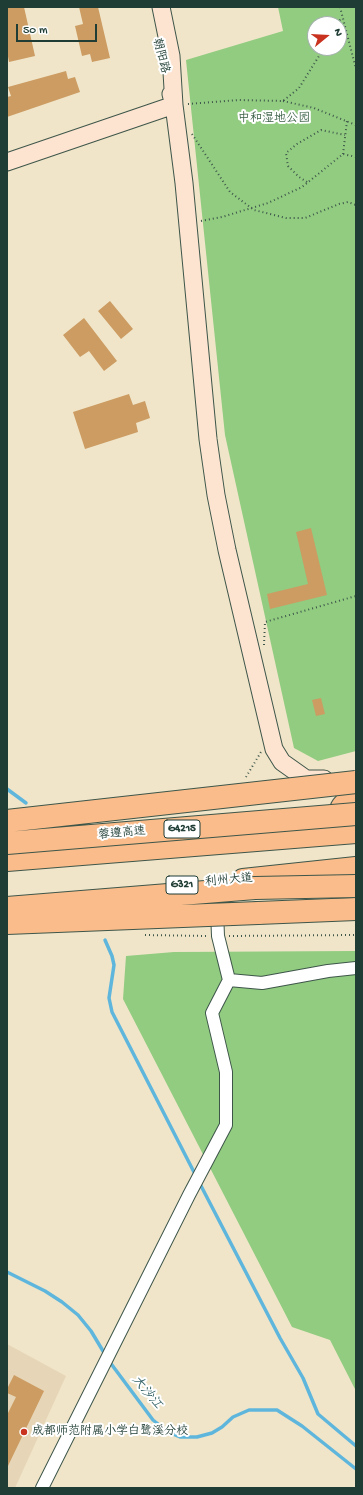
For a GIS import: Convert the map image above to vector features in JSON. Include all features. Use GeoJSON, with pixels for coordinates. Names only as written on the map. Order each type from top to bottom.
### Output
{"type":"FeatureCollection","features":[{"type":"Feature","properties":{"kind":"highway"},"geometry":{"type":"LineString","coordinates":[[7,821],[356,782]]}},
{"type":"Feature","properties":{"kind":"highway"},"geometry":{"type":"LineString","coordinates":[[289,837],[352,804]]}},
{"type":"Feature","properties":{"kind":"highway","name":"蓉遵高速"},"geometry":{"type":"LineString","coordinates":[[7,843],[352,804]]}},
{"type":"Feature","properties":{"kind":"highway"},"geometry":{"type":"LineString","coordinates":[[7,860],[356,832]]}},
{"type":"Feature","properties":{"kind":"highway","name":"利州大道"},"geometry":{"type":"LineString","coordinates":[[7,899],[216,882],[356,868]]}},
{"type":"Feature","properties":{"kind":"highway"},"geometry":{"type":"LineString","coordinates":[[248,879],[356,890]]}},
{"type":"Feature","properties":{"kind":"highway"},"geometry":{"type":"LineString","coordinates":[[7,908],[254,888],[356,886]]}},
{"type":"Feature","properties":{"kind":"highway"},"geometry":{"type":"LineString","coordinates":[[7,923],[356,909]]}},
{"type":"Feature","properties":{"kind":"main road","name":"朝阳路"},"geometry":{"type":"LineString","coordinates":[[148,7],[160,60],[174,105]]}},
{"type":"Feature","properties":{"kind":"main road"},"geometry":{"type":"LineString","coordinates":[[161,7],[171,56],[174,105],[188,223],[208,439],[216,495],[274,749],[282,762],[306,779],[317,780],[356,774]]}},
{"type":"Feature","properties":{"kind":"main road"},"geometry":{"type":"LineString","coordinates":[[7,162],[174,105]]}},
{"type":"Feature","properties":{"kind":"street"},"geometry":{"type":"LineString","coordinates":[[42,1488],[226,1125],[226,1072],[212,1012],[229,980],[218,936],[216,882]]}},
{"type":"Feature","properties":{"kind":"street"},"geometry":{"type":"LineString","coordinates":[[229,980],[262,983],[328,971],[356,968]]}},
{"type":"Feature","properties":{"kind":"path"},"geometry":{"type":"LineString","coordinates":[[347,36],[356,69]]}},
{"type":"Feature","properties":{"kind":"path"},"geometry":{"type":"LineString","coordinates":[[283,101],[299,88],[319,56]]}},
{"type":"Feature","properties":{"kind":"path"},"geometry":{"type":"LineString","coordinates":[[174,105],[239,100],[283,101],[314,108],[356,125]]}},
{"type":"Feature","properties":{"kind":"path"},"geometry":{"type":"LineString","coordinates":[[188,223],[222,217],[268,203],[308,182],[343,154],[347,121]]}},
{"type":"Feature","properties":{"kind":"path"},"geometry":{"type":"LineString","coordinates":[[308,182],[299,177],[288,166],[286,153],[297,144],[321,130],[345,135]]}},
{"type":"Feature","properties":{"kind":"path"},"geometry":{"type":"LineString","coordinates":[[191,132],[230,192],[252,208],[286,218],[305,218],[339,204],[348,202],[356,206]]}},
{"type":"Feature","properties":{"kind":"path"},"geometry":{"type":"LineString","coordinates":[[343,154],[356,157]]}},
{"type":"Feature","properties":{"kind":"path"},"geometry":{"type":"LineString","coordinates":[[265,644],[264,622],[356,596]]}},
{"type":"Feature","properties":{"kind":"path"},"geometry":{"type":"LineString","coordinates":[[240,779],[247,777],[262,749]]}},
{"type":"Feature","properties":{"kind":"path"},"geometry":{"type":"LineString","coordinates":[[218,936],[356,935]]}},
{"type":"Feature","properties":{"kind":"shaded area","name":"成都师范附属小学白鹭溪分校"},"geometry":{"type":"Polygon","coordinates":[[[7,1344],[66,1376],[15,1488],[7,1488],[7,1344]]]}},
{"type":"Feature","properties":{"kind":"green space","name":"中和湿地公园"},"geometry":{"type":"Polygon","coordinates":[[[278,7],[356,7],[356,751],[318,761],[294,748],[225,435],[186,60],[283,31],[278,7]]]}},
{"type":"Feature","properties":{"kind":"green space"},"geometry":{"type":"Polygon","coordinates":[[[356,951],[356,1391],[330,1340],[292,1327],[123,999],[126,956],[174,952],[356,951]]]}},
{"type":"Feature","properties":{"kind":"building"},"geometry":{"type":"Polygon","coordinates":[[[7,7],[24,7],[35,56],[9,62],[7,51],[7,7]]]}},
{"type":"Feature","properties":{"kind":"building"},"geometry":{"type":"Polygon","coordinates":[[[79,7],[98,7],[110,58],[92,62],[90,54],[82,56],[75,26],[83,24],[79,7]]]}},
{"type":"Feature","properties":{"kind":"building"},"geometry":{"type":"Polygon","coordinates":[[[66,71],[68,79],[75,77],[80,92],[7,117],[7,97],[11,96],[8,87],[66,71]]]}},
{"type":"Feature","properties":{"kind":"building"},"geometry":{"type":"Polygon","coordinates":[[[110,301],[133,329],[121,339],[98,311],[110,301]]]}},
{"type":"Feature","properties":{"kind":"building"},"geometry":{"type":"Polygon","coordinates":[[[84,318],[117,361],[104,371],[89,351],[80,357],[63,335],[84,318]]]}},
{"type":"Feature","properties":{"kind":"building"},"geometry":{"type":"Polygon","coordinates":[[[129,394],[133,405],[145,401],[150,418],[136,423],[138,432],[85,449],[73,412],[129,394]]]}},
{"type":"Feature","properties":{"kind":"building"},"geometry":{"type":"Polygon","coordinates":[[[311,528],[327,595],[270,609],[267,594],[308,584],[296,532],[311,528]]]}},
{"type":"Feature","properties":{"kind":"building"},"geometry":{"type":"Polygon","coordinates":[[[321,698],[325,714],[316,716],[312,700],[321,698]]]}},
{"type":"Feature","properties":{"kind":"building"},"geometry":{"type":"Polygon","coordinates":[[[14,1375],[44,1391],[7,1468],[7,1415],[16,1397],[7,1393],[7,1389],[14,1375]]]}},
{"type":"Feature","properties":{"kind":"waterway"},"geometry":{"type":"LineString","coordinates":[[7,789],[26,803]]}},
{"type":"Feature","properties":{"kind":"waterway"},"geometry":{"type":"LineString","coordinates":[[105,940],[114,965],[109,998],[112,1012],[196,1176]]}},
{"type":"Feature","properties":{"kind":"waterway"},"geometry":{"type":"LineString","coordinates":[[199,1182],[280,1338],[303,1378],[318,1414],[356,1446]]}},
{"type":"Feature","properties":{"kind":"waterway","name":"大沙江"},"geometry":{"type":"LineString","coordinates":[[7,1272],[45,1291],[78,1315],[91,1331],[106,1356]]}},
{"type":"Feature","properties":{"kind":"waterway","name":"大沙江"},"geometry":{"type":"LineString","coordinates":[[109,1361],[153,1420],[168,1432],[180,1437],[197,1437],[212,1433],[222,1427],[233,1417],[249,1410],[277,1410],[302,1426],[356,1469]]}},
{"type":"Feature","properties":{"kind":"place","name":"成都师范附属小学白鹭溪分校"},"geometry":{"type":"Point","coordinates":[24,1432]}}]}
